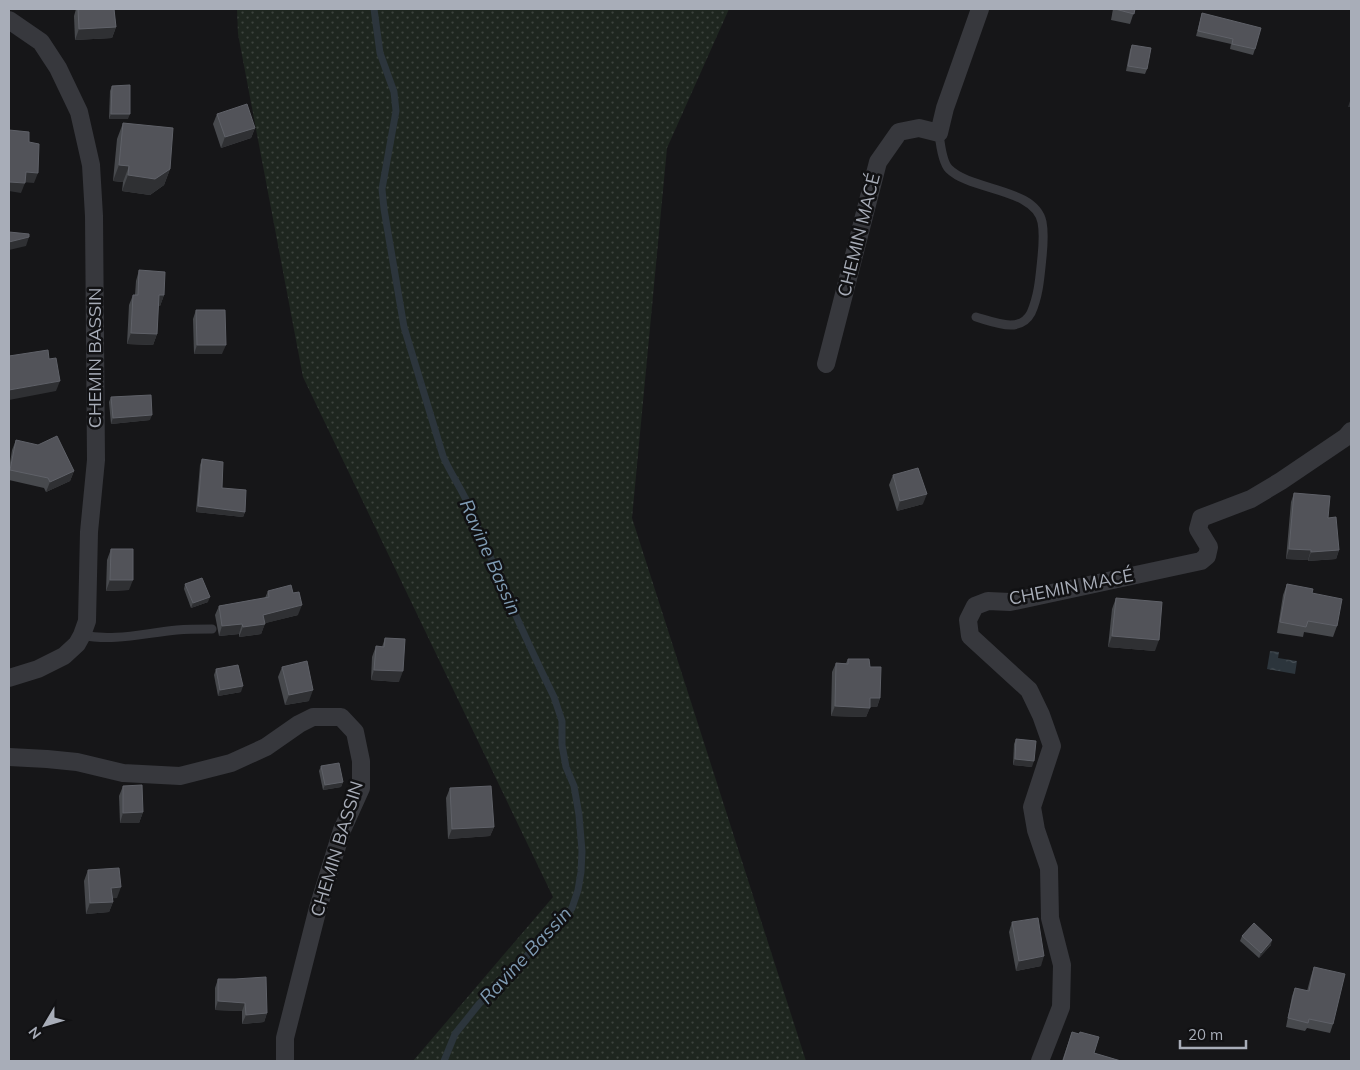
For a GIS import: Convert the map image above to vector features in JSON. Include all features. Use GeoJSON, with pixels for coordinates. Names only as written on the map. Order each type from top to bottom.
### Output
{"type":"FeatureCollection","features":[{"type":"Feature","properties":{"kind":"street"},"geometry":{"type":"LineString","coordinates":[[939,133],[945,108],[980,9]]}},
{"type":"Feature","properties":{"kind":"street","name":"CHEMIN BASSIN"},"geometry":{"type":"LineString","coordinates":[[9,20],[41,42],[58,68],[79,112],[92,164],[96,460],[89,532],[87,621],[82,635],[77,644],[64,656],[38,669],[9,678]]}},
{"type":"Feature","properties":{"kind":"street","name":"CHEMIN MACÉ"},"geometry":{"type":"LineString","coordinates":[[826,364],[878,162],[899,132],[920,128],[939,133]]}},
{"type":"Feature","properties":{"kind":"street","name":"CHEMIN MACÉ"},"geometry":{"type":"LineString","coordinates":[[1040,1061],[1061,1007],[1062,965],[1050,918],[1049,868],[1036,830],[1032,807],[1052,746],[1041,715],[1029,690],[970,636],[968,620],[974,606],[988,600],[1010,602],[1201,561],[1208,556],[1209,547],[1198,529],[1201,518],[1258,495],[1346,437],[1351,431]]}},
{"type":"Feature","properties":{"kind":"street","name":"CHEMIN BASSIN"},"geometry":{"type":"LineString","coordinates":[[9,757],[77,762],[123,773],[180,776],[231,763],[266,747],[299,724],[313,717],[341,717],[355,732],[361,761],[361,788],[342,830],[318,908],[285,1038],[285,1061]]}},
{"type":"Feature","properties":{"kind":"lane"},"geometry":{"type":"LineString","coordinates":[[939,133],[940,148],[948,168],[967,180],[1021,198],[1037,210],[1042,222],[1039,286],[1034,307],[1028,319],[1019,325],[1007,325],[976,317]]}},
{"type":"Feature","properties":{"kind":"lane"},"geometry":{"type":"LineString","coordinates":[[82,635],[95,638],[176,630],[212,629]]}},
{"type":"Feature","properties":{"kind":"shaded area"},"geometry":{"type":"Polygon","coordinates":[[[237,9],[729,9],[667,148],[632,518],[806,1061],[413,1061],[553,897],[303,377],[238,34],[237,9]]]}},
{"type":"Feature","properties":{"kind":"water"},"geometry":{"type":"Polygon","coordinates":[[[1270,651],[1279,652],[1278,658],[1297,661],[1295,674],[1267,669],[1270,651]]]}},
{"type":"Feature","properties":{"kind":"building"},"geometry":{"type":"Polygon","coordinates":[[[78,9],[114,9],[116,27],[79,29],[78,9]]]}},
{"type":"Feature","properties":{"kind":"building"},"geometry":{"type":"Polygon","coordinates":[[[1115,9],[1135,9],[1134,14],[1115,9]]]}},
{"type":"Feature","properties":{"kind":"building"},"geometry":{"type":"Polygon","coordinates":[[[1202,13],[1261,28],[1255,49],[1232,44],[1233,39],[1198,31],[1202,13]]]}},
{"type":"Feature","properties":{"kind":"building"},"geometry":{"type":"Polygon","coordinates":[[[1132,45],[1151,48],[1147,69],[1128,66],[1132,45]]]}},
{"type":"Feature","properties":{"kind":"building"},"geometry":{"type":"Polygon","coordinates":[[[130,85],[130,114],[111,114],[112,86],[130,85]]]}},
{"type":"Feature","properties":{"kind":"building"},"geometry":{"type":"Polygon","coordinates":[[[247,104],[255,128],[225,137],[217,114],[247,104]]]}},
{"type":"Feature","properties":{"kind":"building"},"geometry":{"type":"Polygon","coordinates":[[[123,123],[173,128],[170,169],[155,179],[128,175],[129,166],[119,165],[123,123]]]}},
{"type":"Feature","properties":{"kind":"building"},"geometry":{"type":"Polygon","coordinates":[[[9,130],[29,132],[29,142],[39,144],[38,173],[26,172],[25,183],[9,182],[9,130]]]}},
{"type":"Feature","properties":{"kind":"building"},"geometry":{"type":"Polygon","coordinates":[[[9,232],[29,234],[29,237],[9,242],[9,232]]]}},
{"type":"Feature","properties":{"kind":"building"},"geometry":{"type":"Polygon","coordinates":[[[139,270],[165,272],[164,295],[159,295],[157,334],[131,333],[133,295],[138,295],[139,270]]]}},
{"type":"Feature","properties":{"kind":"building"},"geometry":{"type":"Polygon","coordinates":[[[196,310],[225,310],[226,345],[197,345],[196,310]]]}},
{"type":"Feature","properties":{"kind":"building"},"geometry":{"type":"Polygon","coordinates":[[[48,350],[49,359],[56,358],[60,381],[9,390],[9,356],[48,350]]]}},
{"type":"Feature","properties":{"kind":"building"},"geometry":{"type":"Polygon","coordinates":[[[151,395],[152,415],[113,418],[111,397],[151,395]]]}},
{"type":"Feature","properties":{"kind":"building"},"geometry":{"type":"Polygon","coordinates":[[[57,436],[74,471],[50,482],[48,478],[10,470],[16,440],[38,445],[57,436]]]}},
{"type":"Feature","properties":{"kind":"building"},"geometry":{"type":"Polygon","coordinates":[[[202,459],[223,462],[222,488],[246,490],[245,512],[198,506],[202,459]]]}},
{"type":"Feature","properties":{"kind":"building"},"geometry":{"type":"Polygon","coordinates":[[[918,468],[927,494],[900,501],[893,475],[918,468]]]}},
{"type":"Feature","properties":{"kind":"building"},"geometry":{"type":"Polygon","coordinates":[[[1294,493],[1330,496],[1328,518],[1336,517],[1339,550],[1311,552],[1311,550],[1289,549],[1294,493]]]}},
{"type":"Feature","properties":{"kind":"building"},"geometry":{"type":"Polygon","coordinates":[[[111,549],[133,549],[133,580],[110,580],[111,549]]]}},
{"type":"Feature","properties":{"kind":"building"},"geometry":{"type":"Polygon","coordinates":[[[202,578],[210,597],[193,603],[185,584],[202,578]]]}},
{"type":"Feature","properties":{"kind":"building"},"geometry":{"type":"Polygon","coordinates":[[[1287,584],[1313,589],[1312,593],[1342,599],[1337,626],[1308,621],[1306,627],[1280,622],[1287,584]]]}},
{"type":"Feature","properties":{"kind":"building"},"geometry":{"type":"Polygon","coordinates":[[[291,585],[293,593],[299,592],[302,605],[263,615],[265,624],[243,627],[242,624],[222,626],[219,606],[269,597],[268,591],[291,585]]]}},
{"type":"Feature","properties":{"kind":"building"},"geometry":{"type":"Polygon","coordinates":[[[1116,598],[1162,602],[1159,640],[1112,636],[1116,598]]]}},
{"type":"Feature","properties":{"kind":"building"},"geometry":{"type":"Polygon","coordinates":[[[385,638],[405,639],[403,671],[374,670],[376,646],[384,647],[385,638]]]}},
{"type":"Feature","properties":{"kind":"building"},"geometry":{"type":"Polygon","coordinates":[[[848,659],[869,659],[870,667],[881,667],[880,698],[870,698],[870,708],[835,706],[836,663],[848,664],[848,659]]]}},
{"type":"Feature","properties":{"kind":"building"},"geometry":{"type":"Polygon","coordinates":[[[307,661],[313,690],[289,695],[282,667],[307,661]]]}},
{"type":"Feature","properties":{"kind":"building"},"geometry":{"type":"Polygon","coordinates":[[[238,665],[243,686],[220,690],[216,669],[238,665]]]}},
{"type":"Feature","properties":{"kind":"building"},"geometry":{"type":"Polygon","coordinates":[[[1016,739],[1036,741],[1034,761],[1015,759],[1016,739]]]}},
{"type":"Feature","properties":{"kind":"building"},"geometry":{"type":"Polygon","coordinates":[[[339,763],[343,782],[325,785],[321,766],[339,763]]]}},
{"type":"Feature","properties":{"kind":"building"},"geometry":{"type":"Polygon","coordinates":[[[142,785],[143,812],[123,813],[123,786],[142,785]]]}},
{"type":"Feature","properties":{"kind":"building"},"geometry":{"type":"Polygon","coordinates":[[[491,786],[494,827],[452,829],[450,788],[491,786]]]}},
{"type":"Feature","properties":{"kind":"building"},"geometry":{"type":"Polygon","coordinates":[[[119,868],[121,887],[111,888],[113,902],[90,903],[88,870],[119,868]]]}},
{"type":"Feature","properties":{"kind":"building"},"geometry":{"type":"Polygon","coordinates":[[[1038,918],[1044,956],[1019,961],[1012,922],[1038,918]]]}},
{"type":"Feature","properties":{"kind":"building"},"geometry":{"type":"Polygon","coordinates":[[[1254,923],[1272,940],[1261,953],[1242,936],[1254,923]]]}},
{"type":"Feature","properties":{"kind":"building"},"geometry":{"type":"Polygon","coordinates":[[[1314,967],[1345,974],[1333,1024],[1309,1019],[1308,1023],[1288,1018],[1295,988],[1309,991],[1314,967]]]}},
{"type":"Feature","properties":{"kind":"building"},"geometry":{"type":"Polygon","coordinates":[[[266,977],[267,1013],[246,1015],[245,1003],[218,1001],[218,979],[266,977]]]}},
{"type":"Feature","properties":{"kind":"building"},"geometry":{"type":"Polygon","coordinates":[[[1072,1032],[1099,1037],[1094,1053],[1121,1061],[1063,1061],[1072,1032]]]}},
{"type":"Feature","properties":{"kind":"waterway","name":"Ravine Bassin"},"geometry":{"type":"LineString","coordinates":[[374,9],[380,53],[394,92],[396,111],[382,189],[404,327],[443,456],[468,504],[511,605],[554,697],[562,721],[562,745],[566,767],[574,786],[582,851],[578,890],[572,908],[479,1004],[455,1034],[444,1061]]}}]}
